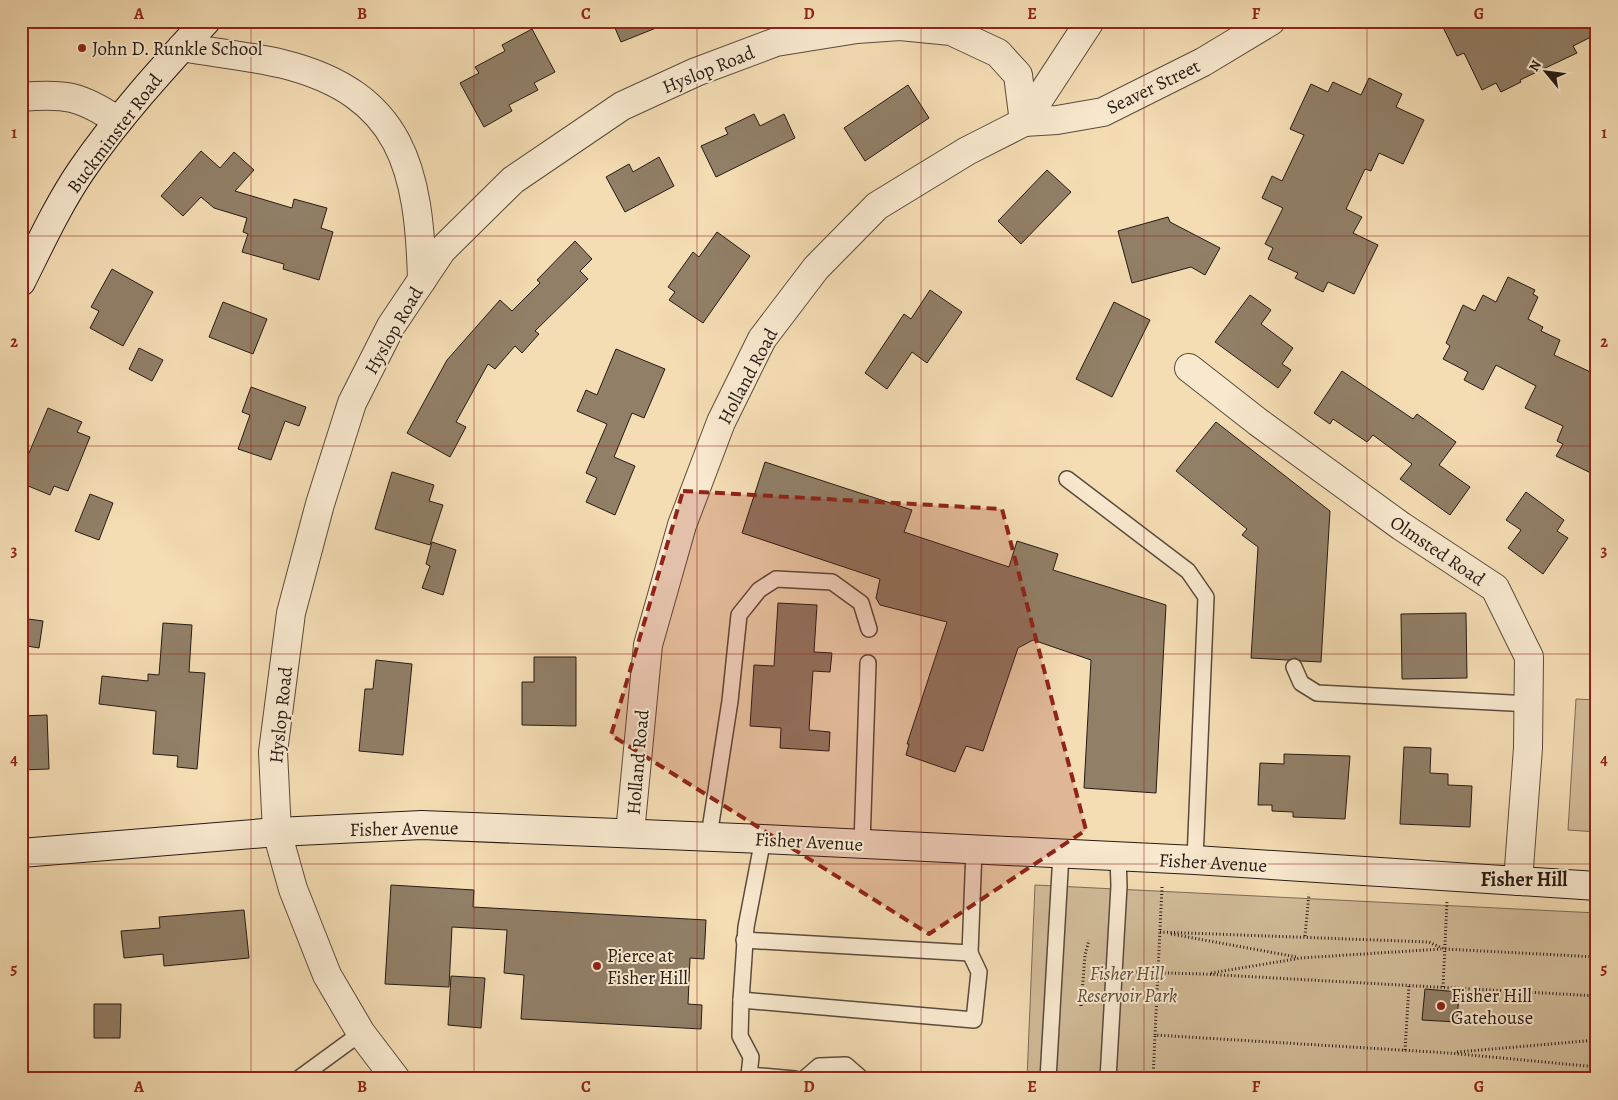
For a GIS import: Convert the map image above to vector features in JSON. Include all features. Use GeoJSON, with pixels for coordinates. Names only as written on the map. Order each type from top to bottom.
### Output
{"type":"FeatureCollection","features":[{"type":"Feature","properties":{"kind":"street","name":"Buckminster Road"},"geometry":{"type":"LineString","coordinates":[[21,282],[52,221],[81,171],[155,75],[206,21]]}},
{"type":"Feature","properties":{"kind":"street","name":"Holland Road"},"geometry":{"type":"LineString","coordinates":[[630,833],[648,645],[682,525],[721,422],[762,339],[816,268],[877,206],[967,151],[1024,122],[1090,21]]}},
{"type":"Feature","properties":{"kind":"street","name":"Seaver Street"},"geometry":{"type":"LineString","coordinates":[[1024,122],[1057,120],[1103,112],[1203,62],[1271,21]]}},
{"type":"Feature","properties":{"kind":"street","name":"Hyslop Road"},"geometry":{"type":"LineString","coordinates":[[396,1079],[361,1033],[328,975],[293,889],[277,832],[273,752],[291,613],[305,558],[352,403],[391,326],[442,250],[512,180],[622,106],[696,72],[776,42],[857,29],[900,26],[952,31],[998,53],[1018,75],[1024,122]]}},
{"type":"Feature","properties":{"kind":"street"},"geometry":{"type":"LineString","coordinates":[[182,47],[277,63],[310,72],[356,94],[376,112],[391,131],[403,153],[413,186],[420,226],[422,280]]}},
{"type":"Feature","properties":{"kind":"street"},"geometry":{"type":"LineString","coordinates":[[21,97],[46,95],[77,98],[98,107],[118,122]]}},
{"type":"Feature","properties":{"kind":"street","name":"Olmsted Road"},"geometry":{"type":"LineString","coordinates":[[1189,368],[1258,422],[1393,521],[1495,588],[1529,657],[1528,748],[1518,881]]}},
{"type":"Feature","properties":{"kind":"street","name":"Fisher Avenue"},"geometry":{"type":"LineString","coordinates":[[21,853],[277,832],[415,825],[762,838],[1195,860],[1597,886]]}},
{"type":"Feature","properties":{"kind":"lane"},"geometry":{"type":"LineString","coordinates":[[1066,479],[1188,571],[1206,596],[1195,860]]}},
{"type":"Feature","properties":{"kind":"lane"},"geometry":{"type":"LineString","coordinates":[[709,836],[730,701],[739,615],[758,590],[776,579],[832,582],[861,602],[869,629]]}},
{"type":"Feature","properties":{"kind":"lane"},"geometry":{"type":"LineString","coordinates":[[862,844],[868,664]]}},
{"type":"Feature","properties":{"kind":"lane"},"geometry":{"type":"LineString","coordinates":[[1294,667],[1301,683],[1317,693],[1528,704]]}},
{"type":"Feature","properties":{"kind":"lane"},"geometry":{"type":"LineString","coordinates":[[762,838],[744,940],[740,1036],[751,1056],[749,1075],[796,1079]]}},
{"type":"Feature","properties":{"kind":"lane"},"geometry":{"type":"LineString","coordinates":[[741,1000],[974,1020],[979,972],[970,953],[974,850]]}},
{"type":"Feature","properties":{"kind":"lane"},"geometry":{"type":"LineString","coordinates":[[1048,1079],[1061,854]]}},
{"type":"Feature","properties":{"kind":"lane"},"geometry":{"type":"LineString","coordinates":[[1108,1079],[1118,894],[1118,857]]}},
{"type":"Feature","properties":{"kind":"lane"},"geometry":{"type":"LineString","coordinates":[[744,940],[970,953]]}},
{"type":"Feature","properties":{"kind":"lane"},"geometry":{"type":"LineString","coordinates":[[298,1079],[361,1033]]}},
{"type":"Feature","properties":{"kind":"lane"},"geometry":{"type":"LineString","coordinates":[[804,1079],[819,1066],[846,1065],[862,1079]]}},
{"type":"Feature","properties":{"kind":"path"},"geometry":{"type":"LineString","coordinates":[[1153,1079],[1162,887]]}},
{"type":"Feature","properties":{"kind":"path"},"geometry":{"type":"LineString","coordinates":[[1305,936],[1309,894]]}},
{"type":"Feature","properties":{"kind":"path"},"geometry":{"type":"LineString","coordinates":[[1443,987],[1447,901]]}},
{"type":"Feature","properties":{"kind":"path"},"geometry":{"type":"LineString","coordinates":[[1160,932],[1429,942],[1444,949]]}},
{"type":"Feature","properties":{"kind":"path"},"geometry":{"type":"LineString","coordinates":[[1160,932],[1301,958]]}},
{"type":"Feature","properties":{"kind":"path"},"geometry":{"type":"LineString","coordinates":[[1081,1006],[1085,955],[1089,940]]}},
{"type":"Feature","properties":{"kind":"path"},"geometry":{"type":"LineString","coordinates":[[1203,974],[1301,958],[1444,949],[1597,957]]}},
{"type":"Feature","properties":{"kind":"path"},"geometry":{"type":"LineString","coordinates":[[1128,972],[1203,974],[1597,996]]}},
{"type":"Feature","properties":{"kind":"path"},"geometry":{"type":"LineString","coordinates":[[1405,1050],[1409,985]]}},
{"type":"Feature","properties":{"kind":"path"},"geometry":{"type":"LineString","coordinates":[[1155,1035],[1449,1053],[1597,1067]]}},
{"type":"Feature","properties":{"kind":"path"},"geometry":{"type":"LineString","coordinates":[[1449,1053],[1597,1040]]}},
{"type":"Feature","properties":{"kind":"highlighted area"},"geometry":{"type":"Polygon","coordinates":[[[683,491],[1002,509],[1086,830],[929,934],[611,735],[683,491]]]}},
{"type":"Feature","properties":{"kind":"green space"},"geometry":{"type":"Polygon","coordinates":[[[1576,699],[1597,700],[1597,832],[1568,830],[1576,699]]]}},
{"type":"Feature","properties":{"kind":"green space","name":"Fisher Hill Reservoir Park"},"geometry":{"type":"Polygon","coordinates":[[[1035,885],[1597,913],[1597,1079],[1027,1079],[1035,885]]]}},
{"type":"Feature","properties":{"kind":"building"},"geometry":{"type":"Polygon","coordinates":[[[612,21],[671,21],[671,22],[621,42],[612,21]]]}},
{"type":"Feature","properties":{"kind":"building"},"geometry":{"type":"Polygon","coordinates":[[[1440,21],[1586,21],[1593,36],[1573,46],[1577,53],[1520,80],[1521,82],[1501,92],[1496,83],[1482,90],[1464,53],[1457,56],[1440,21]]]}},
{"type":"Feature","properties":{"kind":"building"},"geometry":{"type":"Polygon","coordinates":[[[532,29],[555,72],[534,83],[538,90],[509,105],[512,111],[484,127],[460,83],[479,73],[475,67],[505,51],[502,45],[532,29]]]}},
{"type":"Feature","properties":{"kind":"building"},"geometry":{"type":"Polygon","coordinates":[[[1369,78],[1402,94],[1396,107],[1424,120],[1403,164],[1379,153],[1371,171],[1365,169],[1346,209],[1362,217],[1353,233],[1378,245],[1354,294],[1328,282],[1323,292],[1295,278],[1298,273],[1268,259],[1273,248],[1265,244],[1283,208],[1262,198],[1272,176],[1282,181],[1304,135],[1290,129],[1311,84],[1328,92],[1333,82],[1361,95],[1369,78]]]}},
{"type":"Feature","properties":{"kind":"building"},"geometry":{"type":"Polygon","coordinates":[[[908,85],[929,118],[865,161],[844,128],[908,85]]]}},
{"type":"Feature","properties":{"kind":"building"},"geometry":{"type":"Polygon","coordinates":[[[754,114],[760,126],[784,114],[795,138],[716,177],[701,146],[728,134],[725,128],[754,114]]]}},
{"type":"Feature","properties":{"kind":"building"},"geometry":{"type":"Polygon","coordinates":[[[201,151],[220,168],[234,152],[254,170],[235,191],[292,208],[294,199],[327,208],[321,228],[333,232],[319,280],[283,269],[284,264],[242,252],[248,234],[243,232],[247,218],[214,208],[201,197],[183,216],[161,196],[201,151]]]}},
{"type":"Feature","properties":{"kind":"building"},"geometry":{"type":"Polygon","coordinates":[[[659,157],[674,186],[625,212],[606,177],[629,164],[633,172],[659,157]]]}},
{"type":"Feature","properties":{"kind":"building"},"geometry":{"type":"Polygon","coordinates":[[[1047,170],[1071,192],[1021,244],[998,221],[1047,170]]]}},
{"type":"Feature","properties":{"kind":"building"},"geometry":{"type":"Polygon","coordinates":[[[1168,217],[1170,222],[1220,248],[1205,275],[1191,267],[1132,283],[1118,231],[1168,217]]]}},
{"type":"Feature","properties":{"kind":"building"},"geometry":{"type":"Polygon","coordinates":[[[717,232],[750,256],[703,323],[669,300],[675,292],[668,287],[693,252],[699,257],[717,232]]]}},
{"type":"Feature","properties":{"kind":"building"},"geometry":{"type":"Polygon","coordinates":[[[575,241],[592,259],[580,271],[588,279],[535,331],[539,334],[522,353],[515,346],[495,369],[488,364],[456,422],[466,427],[450,457],[407,433],[447,360],[500,300],[512,311],[540,283],[537,280],[575,241]]]}},
{"type":"Feature","properties":{"kind":"building"},"geometry":{"type":"Polygon","coordinates":[[[112,269],[153,292],[123,346],[90,328],[99,311],[91,307],[112,269]]]}},
{"type":"Feature","properties":{"kind":"building"},"geometry":{"type":"Polygon","coordinates":[[[1508,277],[1535,290],[1533,294],[1538,297],[1528,319],[1543,327],[1541,331],[1560,340],[1554,355],[1597,375],[1597,476],[1556,456],[1563,444],[1557,441],[1563,426],[1525,408],[1536,386],[1496,365],[1483,390],[1464,380],[1468,372],[1443,359],[1450,346],[1446,343],[1463,305],[1475,311],[1483,295],[1496,302],[1508,277]]]}},
{"type":"Feature","properties":{"kind":"building"},"geometry":{"type":"Polygon","coordinates":[[[930,290],[962,312],[927,363],[912,352],[887,389],[865,373],[904,314],[911,319],[930,290]]]}},
{"type":"Feature","properties":{"kind":"building"},"geometry":{"type":"Polygon","coordinates":[[[1250,295],[1271,310],[1261,324],[1293,348],[1282,364],[1291,370],[1278,388],[1215,342],[1250,295]]]}},
{"type":"Feature","properties":{"kind":"building"},"geometry":{"type":"Polygon","coordinates":[[[223,302],[267,319],[253,354],[209,337],[223,302]]]}},
{"type":"Feature","properties":{"kind":"building"},"geometry":{"type":"Polygon","coordinates":[[[1114,302],[1150,320],[1112,397],[1076,379],[1114,302]]]}},
{"type":"Feature","properties":{"kind":"building"},"geometry":{"type":"Polygon","coordinates":[[[139,348],[163,360],[152,381],[129,369],[139,348]]]}},
{"type":"Feature","properties":{"kind":"building"},"geometry":{"type":"Polygon","coordinates":[[[616,349],[665,369],[644,418],[632,413],[614,457],[635,466],[615,515],[586,502],[597,478],[586,473],[607,424],[577,411],[586,390],[597,395],[616,349]]]}},
{"type":"Feature","properties":{"kind":"building"},"geometry":{"type":"Polygon","coordinates":[[[1342,371],[1413,419],[1417,414],[1456,442],[1439,465],[1470,487],[1450,515],[1400,479],[1412,464],[1373,435],[1367,442],[1333,419],[1330,424],[1314,413],[1342,371]]]}},
{"type":"Feature","properties":{"kind":"building"},"geometry":{"type":"Polygon","coordinates":[[[251,387],[306,407],[299,426],[285,421],[271,460],[238,449],[250,415],[242,412],[251,387]]]}},
{"type":"Feature","properties":{"kind":"building"},"geometry":{"type":"Polygon","coordinates":[[[48,408],[82,422],[77,432],[90,437],[68,491],[54,486],[50,495],[21,483],[21,472],[48,408]]]}},
{"type":"Feature","properties":{"kind":"building"},"geometry":{"type":"Polygon","coordinates":[[[1216,422],[1330,511],[1321,662],[1301,661],[1295,658],[1288,660],[1251,658],[1258,547],[1242,535],[1247,529],[1176,471],[1216,422]]]}},
{"type":"Feature","properties":{"kind":"building"},"geometry":{"type":"Polygon","coordinates":[[[765,462],[912,510],[904,532],[1009,567],[1017,541],[1058,554],[1053,570],[1166,605],[1156,793],[1084,788],[1091,660],[1033,640],[1018,648],[983,751],[966,746],[955,772],[906,755],[909,744],[907,744],[947,622],[880,605],[876,598],[880,579],[742,533],[765,462]]]}},
{"type":"Feature","properties":{"kind":"building"},"geometry":{"type":"Polygon","coordinates":[[[392,472],[434,485],[429,501],[443,505],[430,545],[375,529],[392,472]]]}},
{"type":"Feature","properties":{"kind":"building"},"geometry":{"type":"Polygon","coordinates":[[[1526,492],[1564,520],[1557,531],[1568,538],[1543,574],[1508,548],[1521,530],[1506,520],[1526,492]]]}},
{"type":"Feature","properties":{"kind":"building"},"geometry":{"type":"Polygon","coordinates":[[[90,494],[113,503],[99,540],[75,531],[90,494]]]}},
{"type":"Feature","properties":{"kind":"building"},"geometry":{"type":"Polygon","coordinates":[[[432,542],[456,550],[443,595],[422,588],[430,566],[426,564],[432,542]]]}},
{"type":"Feature","properties":{"kind":"building"},"geometry":{"type":"Polygon","coordinates":[[[778,603],[817,605],[814,652],[832,653],[830,672],[813,671],[809,730],[830,732],[829,751],[780,748],[781,728],[750,726],[754,665],[774,666],[778,603]]]}},
{"type":"Feature","properties":{"kind":"building"},"geometry":{"type":"Polygon","coordinates":[[[1466,613],[1467,678],[1402,679],[1401,614],[1466,613]]]}},
{"type":"Feature","properties":{"kind":"building"},"geometry":{"type":"Polygon","coordinates":[[[21,618],[43,621],[39,648],[21,645],[21,618]]]}},
{"type":"Feature","properties":{"kind":"building"},"geometry":{"type":"Polygon","coordinates":[[[163,623],[192,625],[189,672],[205,673],[197,769],[177,767],[178,756],[153,754],[156,711],[99,704],[102,676],[148,681],[148,674],[159,675],[163,623]]]}},
{"type":"Feature","properties":{"kind":"building"},"geometry":{"type":"Polygon","coordinates":[[[534,657],[576,657],[576,726],[522,725],[522,682],[534,682],[534,657]]]}},
{"type":"Feature","properties":{"kind":"building"},"geometry":{"type":"Polygon","coordinates":[[[376,660],[412,664],[403,755],[359,751],[365,689],[373,689],[376,660]]]}},
{"type":"Feature","properties":{"kind":"building"},"geometry":{"type":"Polygon","coordinates":[[[47,715],[49,769],[21,770],[21,716],[47,715]]]}},
{"type":"Feature","properties":{"kind":"building"},"geometry":{"type":"Polygon","coordinates":[[[1404,747],[1431,748],[1430,773],[1448,774],[1448,785],[1472,786],[1470,827],[1400,824],[1404,747]]]}},
{"type":"Feature","properties":{"kind":"building"},"geometry":{"type":"Polygon","coordinates":[[[1284,754],[1350,756],[1345,819],[1293,817],[1293,812],[1272,811],[1272,805],[1258,805],[1260,763],[1284,764],[1284,754]]]}},
{"type":"Feature","properties":{"kind":"building","name":"Pierce at Fisher Hill"},"geometry":{"type":"Polygon","coordinates":[[[391,885],[474,890],[473,907],[706,920],[704,959],[690,958],[688,1004],[702,1005],[701,1029],[521,1019],[524,975],[504,973],[507,930],[452,927],[449,987],[385,984],[391,885]]]}},
{"type":"Feature","properties":{"kind":"building"},"geometry":{"type":"Polygon","coordinates":[[[244,910],[249,958],[164,966],[163,954],[124,958],[121,931],[160,928],[159,917],[244,910]]]}},
{"type":"Feature","properties":{"kind":"building"},"geometry":{"type":"Polygon","coordinates":[[[451,976],[485,978],[481,1028],[448,1025],[451,976]]]}},
{"type":"Feature","properties":{"kind":"building","name":"Fisher Hill Gatehouse"},"geometry":{"type":"Polygon","coordinates":[[[1425,989],[1459,992],[1457,1022],[1422,1020],[1425,989]]]}},
{"type":"Feature","properties":{"kind":"building"},"geometry":{"type":"Polygon","coordinates":[[[94,1004],[121,1004],[120,1038],[94,1038],[94,1004]]]}},
{"type":"Feature","properties":{"kind":"place","name":"John D. Runkle School"},"geometry":{"type":"Point","coordinates":[82,48]}},
{"type":"Feature","properties":{"kind":"place","name":"Pierce at Fisher Hill"},"geometry":{"type":"Point","coordinates":[597,966]}},
{"type":"Feature","properties":{"kind":"place","name":"Fisher Hill Gatehouse"},"geometry":{"type":"Point","coordinates":[1441,1006]}},
{"type":"Feature","properties":{"kind":"district","name":"Fisher Hill"},"geometry":{"type":"Point","coordinates":[1524,879]}}]}
